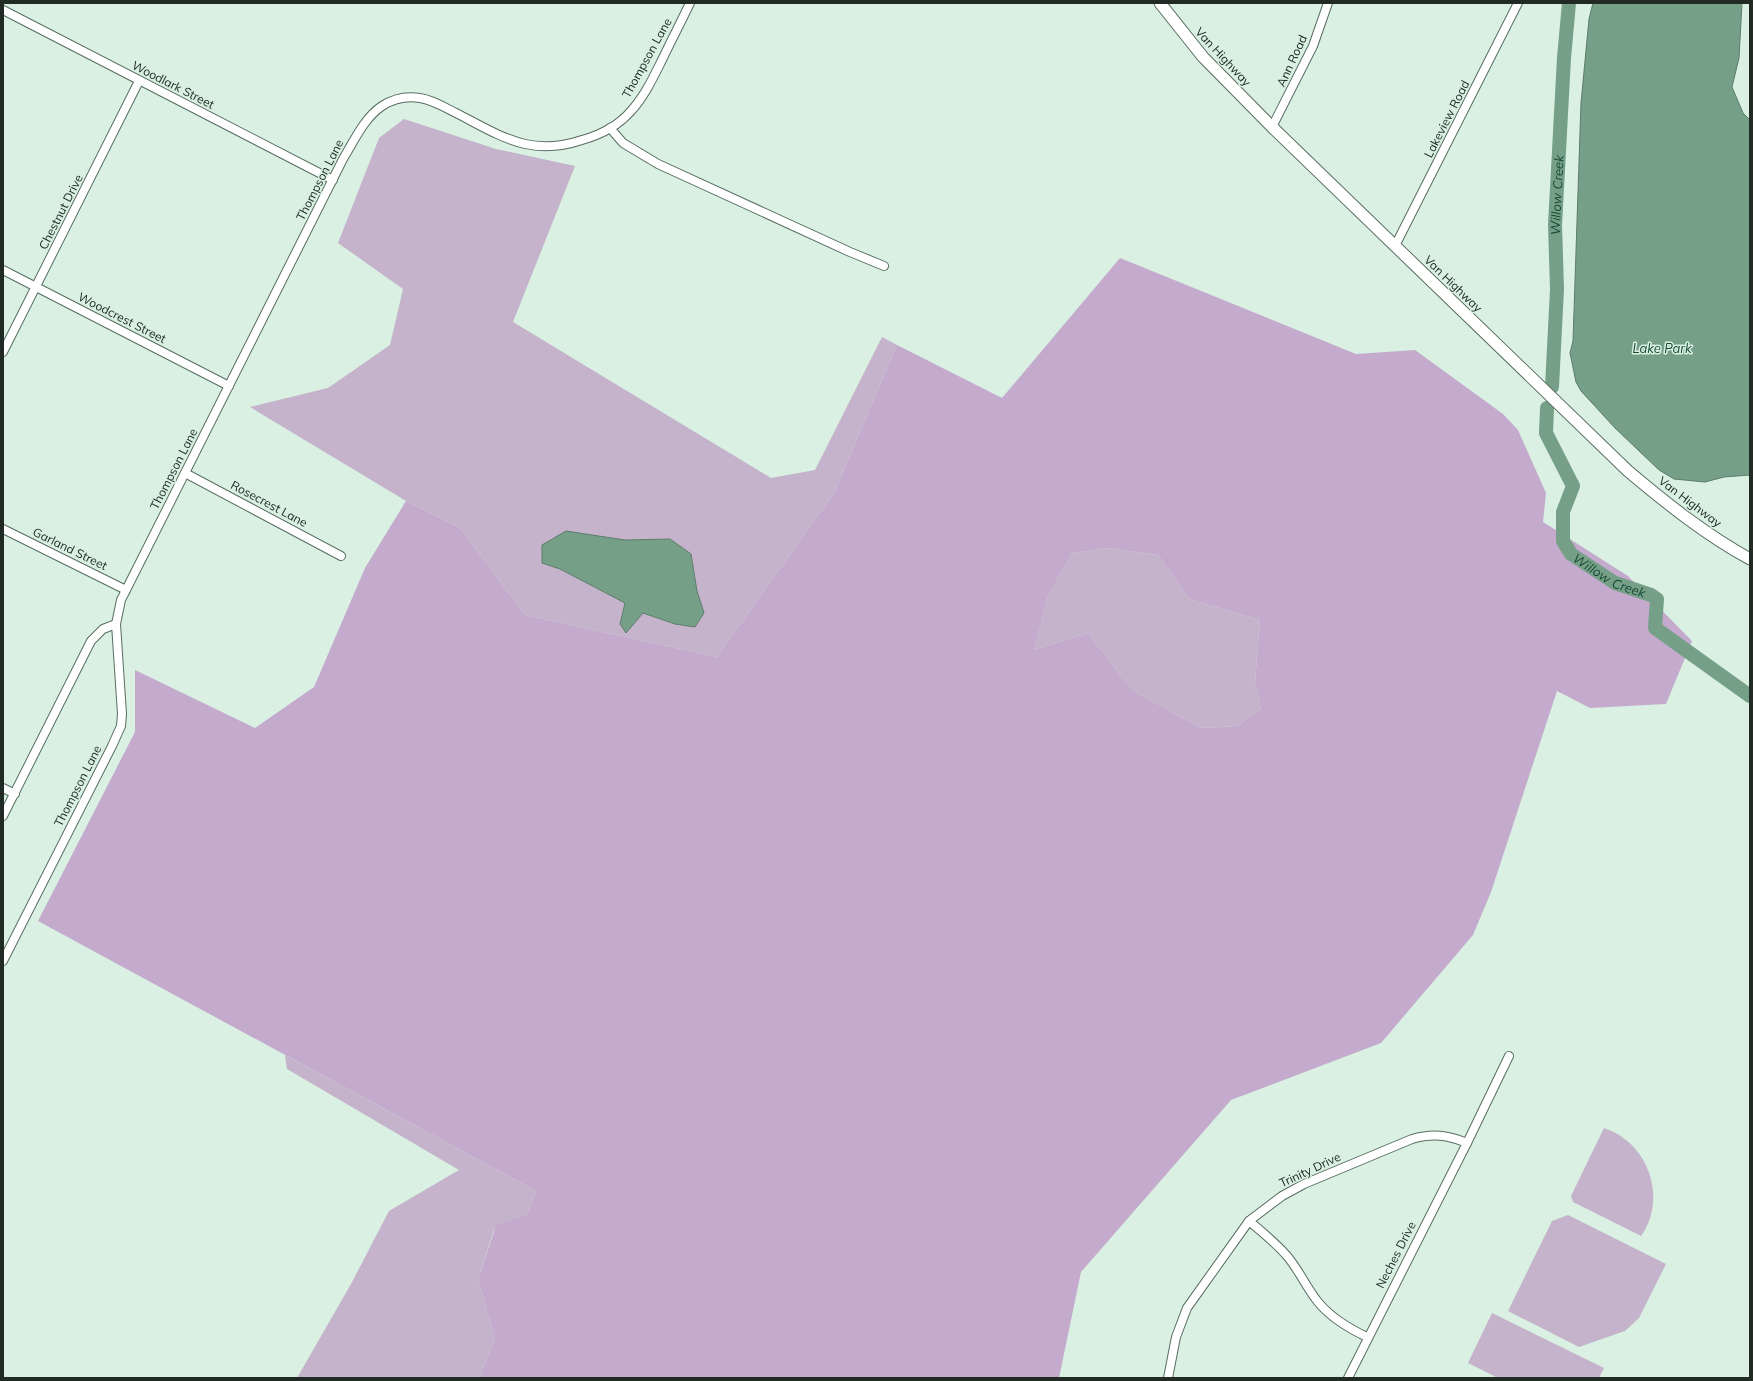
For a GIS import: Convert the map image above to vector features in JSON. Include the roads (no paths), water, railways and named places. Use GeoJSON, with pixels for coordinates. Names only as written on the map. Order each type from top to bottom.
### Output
{"type":"FeatureCollection","features":[{"type":"Feature","properties":{"kind":"main road","name":"Van Highway"},"geometry":{"type":"LineString","coordinates":[[1160,3],[1203,56],[1272,127],[1628,470],[1676,510],[1720,541],[1750,559]]}},
{"type":"Feature","properties":{"kind":"street","name":"Thompson Lane"},"geometry":{"type":"LineString","coordinates":[[3,960],[6,946],[112,746],[120,726],[122,714],[116,624],[118,611],[126,590],[333,180],[357,135],[370,116],[382,106],[402,98],[420,98],[429,100],[512,140],[537,146],[574,143],[589,138],[621,121],[639,101],[653,77],[690,3]]}},
{"type":"Feature","properties":{"kind":"street","name":"Ann Road"},"geometry":{"type":"LineString","coordinates":[[1272,127],[1314,46],[1328,3]]}},
{"type":"Feature","properties":{"kind":"street","name":"Lakeview Road"},"geometry":{"type":"LineString","coordinates":[[1395,246],[1518,3]]}},
{"type":"Feature","properties":{"kind":"street","name":"Woodlark Street"},"geometry":{"type":"LineString","coordinates":[[3,10],[333,180]]}},
{"type":"Feature","properties":{"kind":"street","name":"Chestnut Drive"},"geometry":{"type":"LineString","coordinates":[[3,352],[139,81]]}},
{"type":"Feature","properties":{"kind":"street"},"geometry":{"type":"LineString","coordinates":[[610,128],[623,143],[658,164],[850,252],[884,266]]}},
{"type":"Feature","properties":{"kind":"street","name":"Woodcrest Street"},"geometry":{"type":"LineString","coordinates":[[3,270],[230,386]]}},
{"type":"Feature","properties":{"kind":"street","name":"Rosecrest Lane"},"geometry":{"type":"LineString","coordinates":[[185,473],[341,556]]}},
{"type":"Feature","properties":{"kind":"street","name":"Garland Street"},"geometry":{"type":"LineString","coordinates":[[3,529],[126,590]]}},
{"type":"Feature","properties":{"kind":"street"},"geometry":{"type":"LineString","coordinates":[[3,816],[91,641],[103,629],[116,624]]}},
{"type":"Feature","properties":{"kind":"street"},"geometry":{"type":"LineString","coordinates":[[3,788],[14,794]]}},
{"type":"Feature","properties":{"kind":"street","name":"Neches Drive"},"geometry":{"type":"LineString","coordinates":[[1348,1378],[1367,1337],[1467,1143],[1509,1056]]}},
{"type":"Feature","properties":{"kind":"street","name":"Trinity Drive"},"geometry":{"type":"LineString","coordinates":[[1168,1378],[1176,1337],[1187,1308],[1249,1221],[1282,1196],[1304,1184],[1412,1139],[1424,1135],[1437,1134],[1452,1137],[1467,1143]]}},
{"type":"Feature","properties":{"kind":"street"},"geometry":{"type":"LineString","coordinates":[[1249,1221],[1286,1254],[1298,1270],[1317,1301],[1328,1313],[1341,1323],[1367,1337]]}},
{"type":"Feature","properties":{"kind":"water","name":"Lake Park"},"geometry":{"type":"Polygon","coordinates":[[[1593,3],[1742,3],[1739,58],[1732,87],[1743,113],[1750,120],[1750,475],[1724,477],[1705,482],[1674,479],[1659,470],[1615,428],[1581,391],[1576,382],[1570,353],[1573,341],[1581,103],[1589,19],[1593,3]]]}},
{"type":"Feature","properties":{"kind":"water"},"geometry":{"type":"Polygon","coordinates":[[[566,531],[625,540],[670,539],[691,554],[697,591],[704,613],[695,627],[675,624],[643,613],[626,633],[620,624],[625,603],[560,569],[542,563],[542,545],[566,531]]]}},
{"type":"Feature","properties":{"kind":"waterway","name":"Willow Creek"},"geometry":{"type":"LineString","coordinates":[[1552,387],[1557,289],[1555,225],[1564,58],[1569,3]]}},
{"type":"Feature","properties":{"kind":"waterway","name":"Willow Creek"},"geometry":{"type":"LineString","coordinates":[[1547,408],[1546,433],[1573,486],[1563,512],[1563,541],[1571,554],[1615,583],[1651,595],[1657,599],[1655,628],[1750,696]]}}]}
